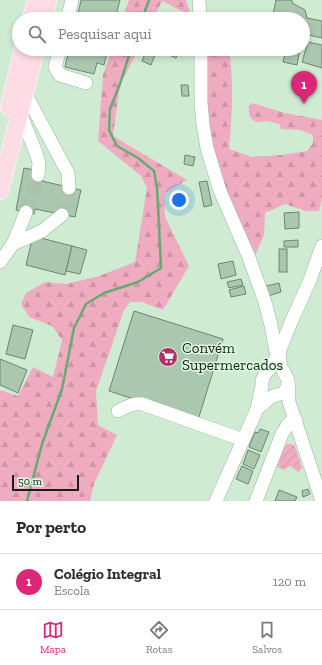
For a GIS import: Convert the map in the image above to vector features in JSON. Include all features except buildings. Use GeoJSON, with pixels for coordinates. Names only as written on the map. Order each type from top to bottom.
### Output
{"type":"FeatureCollection","features":[{"type":"Feature","properties":{"kind":"main road"},"geometry":{"type":"LineString","coordinates":[[33,12],[36,0]]}},
{"type":"Feature","properties":{"kind":"main road"},"geometry":{"type":"LineString","coordinates":[[45,12],[48,0]]}},
{"type":"Feature","properties":{"kind":"main road"},"geometry":{"type":"LineString","coordinates":[[0,147],[21,56]]}},
{"type":"Feature","properties":{"kind":"main road"},"geometry":{"type":"LineString","coordinates":[[0,191],[34,56]]}},
{"type":"Feature","properties":{"kind":"street"},"geometry":{"type":"LineString","coordinates":[[69,12],[72,0]]}},
{"type":"Feature","properties":{"kind":"street"},"geometry":{"type":"LineString","coordinates":[[199,0],[200,12]]}},
{"type":"Feature","properties":{"kind":"street"},"geometry":{"type":"LineString","coordinates":[[58,56],[55,67],[60,75],[86,83]]}},
{"type":"Feature","properties":{"kind":"street"},"geometry":{"type":"LineString","coordinates":[[201,56],[201,102],[207,148],[220,191],[248,255],[265,302],[280,362],[288,380],[288,396],[321,494]]}},
{"type":"Feature","properties":{"kind":"street"},"geometry":{"type":"LineString","coordinates":[[25,93],[68,173],[69,188]]}},
{"type":"Feature","properties":{"kind":"street"},"geometry":{"type":"LineString","coordinates":[[20,113],[39,163],[38,175]]}},
{"type":"Feature","properties":{"kind":"street"},"geometry":{"type":"LineString","coordinates":[[0,262],[12,244],[26,212]]}},
{"type":"Feature","properties":{"kind":"street"},"geometry":{"type":"LineString","coordinates":[[12,244],[42,231],[62,215]]}},
{"type":"Feature","properties":{"kind":"street"},"geometry":{"type":"LineString","coordinates":[[216,501],[257,409],[264,375],[278,354],[310,280],[322,246]]}},
{"type":"Feature","properties":{"kind":"street"},"geometry":{"type":"LineString","coordinates":[[271,325],[274,329],[279,331],[289,326]]}},
{"type":"Feature","properties":{"kind":"street"},"geometry":{"type":"LineString","coordinates":[[268,370],[274,368],[283,371]]}},
{"type":"Feature","properties":{"kind":"street"},"geometry":{"type":"LineString","coordinates":[[257,409],[274,396],[283,393],[288,385]]}},
{"type":"Feature","properties":{"kind":"street"},"geometry":{"type":"LineString","coordinates":[[262,386],[265,391],[292,407]]}},
{"type":"Feature","properties":{"kind":"street"},"geometry":{"type":"LineString","coordinates":[[118,411],[137,403],[142,404],[243,440]]}},
{"type":"Feature","properties":{"kind":"street"},"geometry":{"type":"LineString","coordinates":[[256,501],[282,432],[289,423],[296,420]]}},
{"type":"Feature","properties":{"kind":"green space"},"geometry":{"type":"Polygon","coordinates":[[[129,0],[186,0],[190,12],[183,12],[162,1],[156,12],[125,12],[129,0]]]}},
{"type":"Feature","properties":{"kind":"green space"},"geometry":{"type":"Polygon","coordinates":[[[110,56],[135,56],[120,84],[113,136],[187,180],[164,194],[165,217],[189,266],[163,310],[142,302],[130,302],[124,310],[96,391],[98,425],[117,435],[94,484],[90,501],[0,501],[0,390],[18,396],[33,367],[53,377],[62,340],[52,326],[29,317],[21,304],[26,293],[45,282],[66,284],[99,276],[135,262],[147,188],[141,176],[98,141],[103,75],[110,56]]]}},
{"type":"Feature","properties":{"kind":"green space"},"geometry":{"type":"Polygon","coordinates":[[[206,56],[230,56],[232,74],[232,99],[229,149],[252,157],[281,155],[307,151],[313,143],[313,135],[300,130],[281,129],[279,124],[268,121],[256,122],[250,117],[249,106],[252,103],[285,113],[322,120],[322,198],[319,211],[306,211],[285,204],[265,213],[264,235],[254,258],[211,156],[206,110],[206,56]]]}},
{"type":"Feature","properties":{"kind":"green space"},"geometry":{"type":"Polygon","coordinates":[[[287,444],[292,444],[295,446],[302,468],[298,472],[291,466],[285,470],[277,467],[287,444]]]}},
{"type":"Feature","properties":{"kind":"waterway"},"geometry":{"type":"LineString","coordinates":[[145,12],[149,0]]}},
{"type":"Feature","properties":{"kind":"waterway"},"geometry":{"type":"LineString","coordinates":[[27,501],[42,444],[62,389],[74,328],[86,304],[104,293],[138,282],[161,268],[157,188],[154,171],[138,158],[117,146],[109,130],[110,109],[129,56]]}},
{"type":"Feature","properties":{"kind":"tunnel"},"geometry":{"type":"LineString","coordinates":[[26,212],[38,175]]}},
{"type":"Feature","properties":{"kind":"tunnel"},"geometry":{"type":"LineString","coordinates":[[62,215],[69,188]]}},
{"type":"Feature","properties":{"kind":"place","name":"Colégio Integral"},"geometry":{"type":"Point","coordinates":[304,104]}},
{"type":"Feature","properties":{"kind":"place","name":"Convém Supermercados"},"geometry":{"type":"Point","coordinates":[168,357]}}]}
